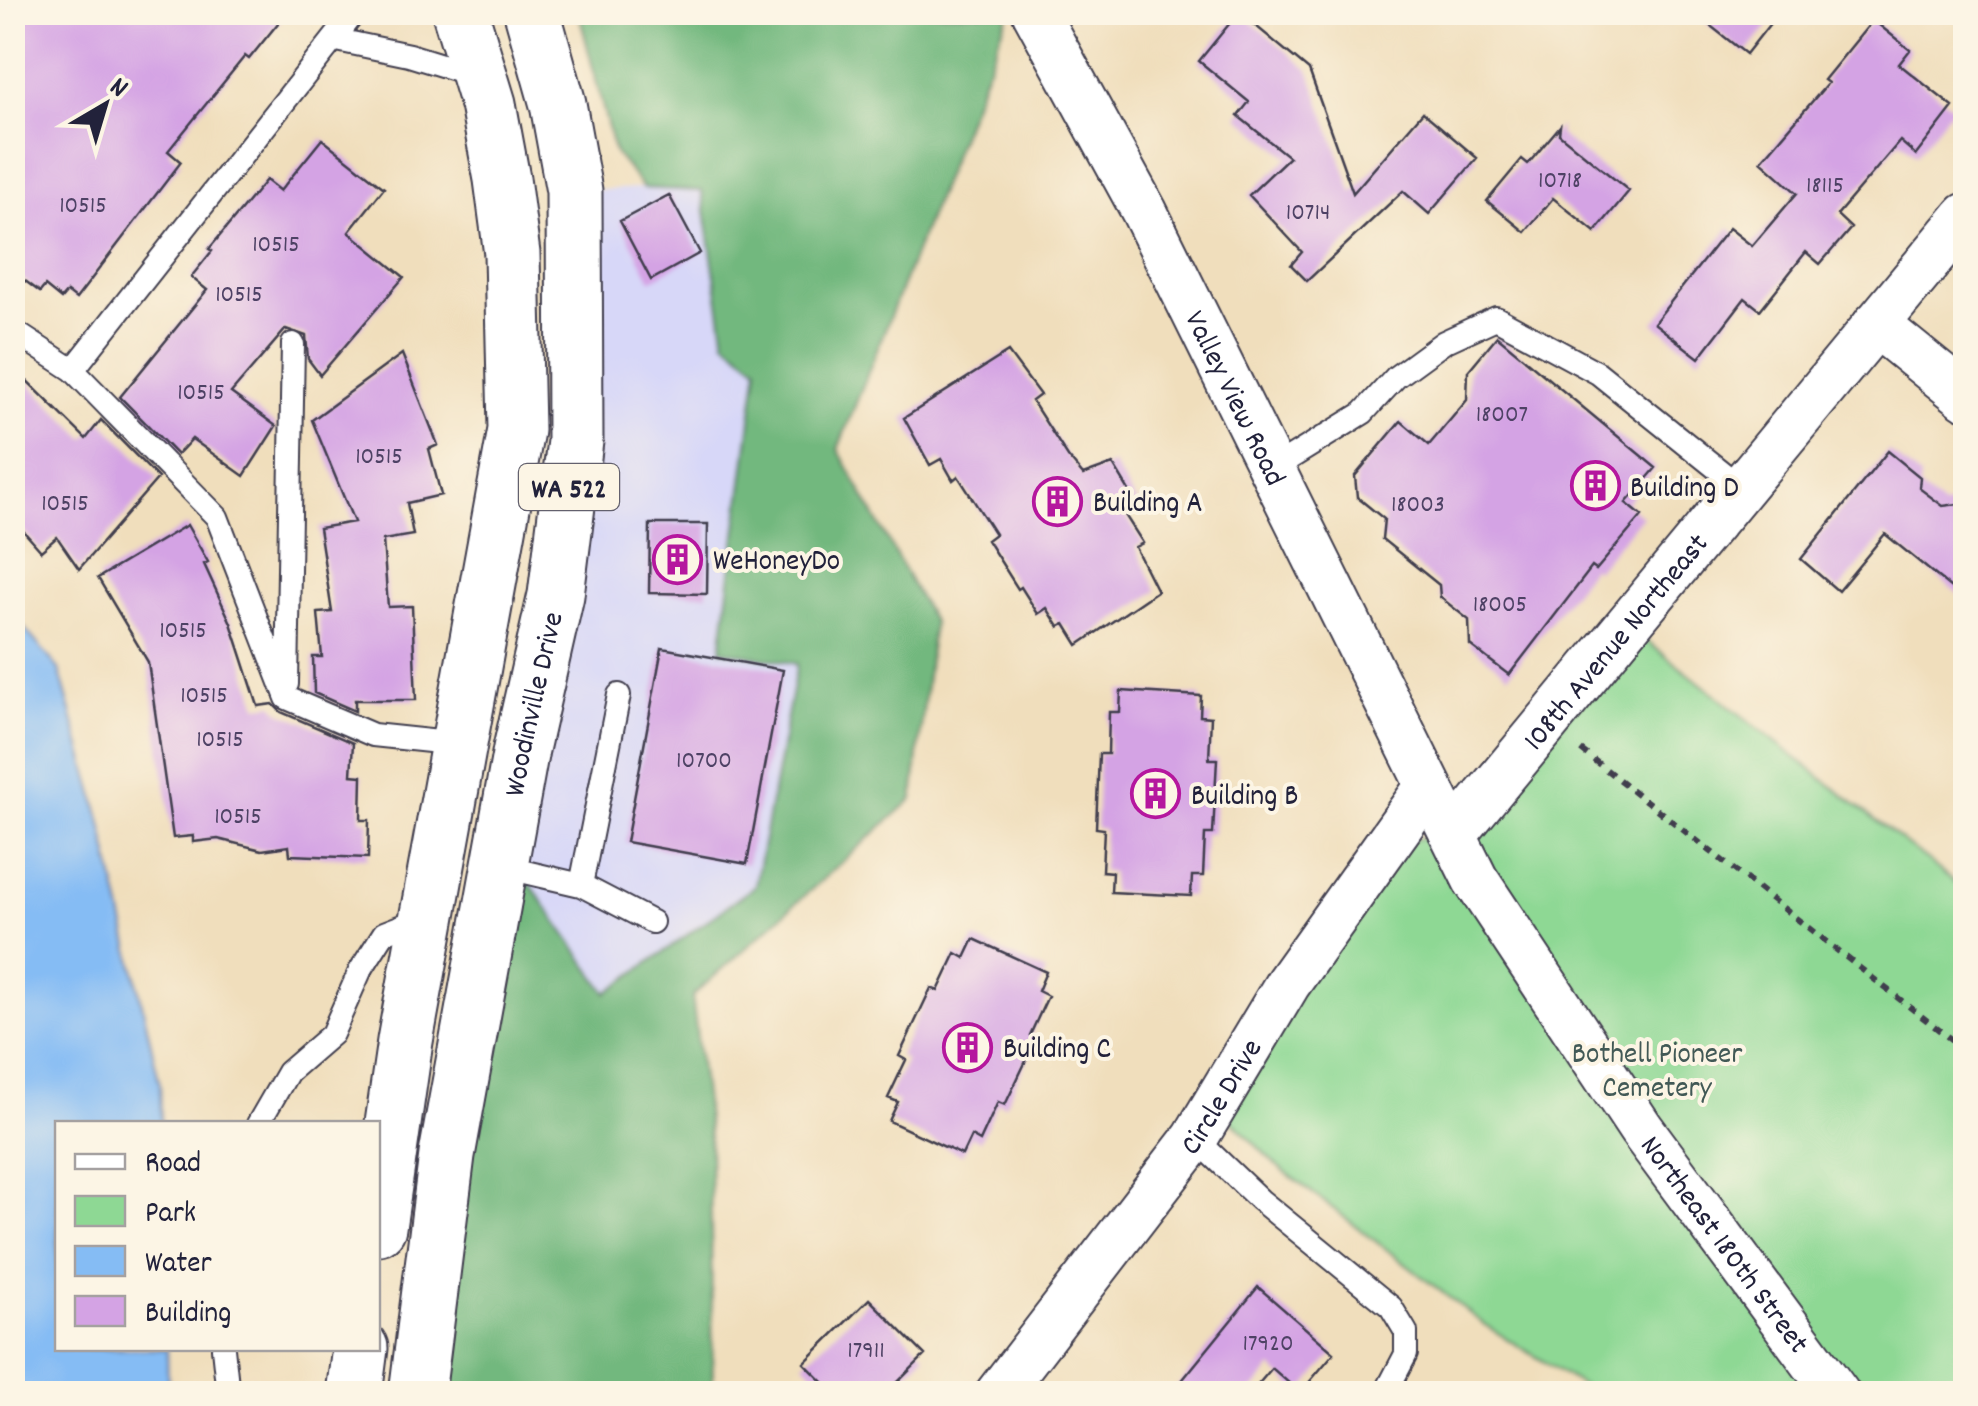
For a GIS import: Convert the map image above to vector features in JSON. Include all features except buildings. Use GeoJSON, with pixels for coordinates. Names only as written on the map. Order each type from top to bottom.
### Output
{"type":"FeatureCollection","features":[{"type":"Feature","properties":{"kind":"main road","name":"Woodinville Drive"},"geometry":{"type":"LineString","coordinates":[[380,1215],[428,916],[516,430],[512,254],[502,179],[480,77],[460,12]]}},
{"type":"Feature","properties":{"kind":"main road","name":"Woodinville Drive"},"geometry":{"type":"LineString","coordinates":[[416,1394],[447,1155],[500,866],[556,594],[578,378],[574,191],[558,104],[532,12]]}},
{"type":"Feature","properties":{"kind":"main road"},"geometry":{"type":"LineString","coordinates":[[354,1394],[360,1351]]}},
{"type":"Feature","properties":{"kind":"street","name":"Valley View Road"},"geometry":{"type":"LineString","coordinates":[[1036,12],[1144,211],[1274,468],[1426,788]]}},
{"type":"Feature","properties":{"kind":"street","name":"108th Avenue Northeast"},"geometry":{"type":"LineString","coordinates":[[1454,836],[1545,721],[1966,216]]}},
{"type":"Feature","properties":{"kind":"street"},"geometry":{"type":"LineString","coordinates":[[1876,324],[1966,397]]}},
{"type":"Feature","properties":{"kind":"street","name":"Northeast 180th Street"},"geometry":{"type":"LineString","coordinates":[[1426,788],[1476,879],[1641,1129],[1836,1394]]}},
{"type":"Feature","properties":{"kind":"street","name":"Circle Drive"},"geometry":{"type":"LineString","coordinates":[[998,1394],[1195,1138],[1288,983],[1426,788]]}},
{"type":"Feature","properties":{"kind":"lane"},"geometry":{"type":"LineString","coordinates":[[73,370],[338,40],[355,12]]}},
{"type":"Feature","properties":{"kind":"lane"},"geometry":{"type":"LineString","coordinates":[[338,40],[409,54],[480,77]]}},
{"type":"Feature","properties":{"kind":"lane"},"geometry":{"type":"LineString","coordinates":[[1274,468],[1364,414],[1396,376],[1444,342],[1496,318],[1598,373],[1740,487]]}},
{"type":"Feature","properties":{"kind":"lane"},"geometry":{"type":"LineString","coordinates":[[12,330],[73,370],[217,516],[287,698],[374,735],[460,744]]}},
{"type":"Feature","properties":{"kind":"lane"},"geometry":{"type":"LineString","coordinates":[[287,698],[292,344]]}},
{"type":"Feature","properties":{"kind":"lane"},"geometry":{"type":"LineString","coordinates":[[581,885],[619,695]]}},
{"type":"Feature","properties":{"kind":"lane"},"geometry":{"type":"LineString","coordinates":[[500,866],[581,885],[652,922]]}},
{"type":"Feature","properties":{"kind":"lane"},"geometry":{"type":"LineString","coordinates":[[260,1121],[288,1072],[332,1034],[360,971],[384,933],[428,916]]}},
{"type":"Feature","properties":{"kind":"lane"},"geometry":{"type":"LineString","coordinates":[[1195,1138],[1260,1200],[1390,1307],[1406,1332],[1406,1354],[1385,1394]]}},
{"type":"Feature","properties":{"kind":"lane"},"geometry":{"type":"LineString","coordinates":[[223,1351],[228,1394]]}},
{"type":"Feature","properties":{"kind":"path"},"geometry":{"type":"LineString","coordinates":[[1545,721],[1966,1051]]}},
{"type":"Feature","properties":{"kind":"shaded area"},"geometry":{"type":"Polygon","coordinates":[[[574,191],[702,191],[725,340],[758,366],[722,650],[797,663],[755,886],[606,993],[503,845],[521,749],[574,191]]]}},
{"type":"Feature","properties":{"kind":"green space"},"geometry":{"type":"Polygon","coordinates":[[[579,13],[1009,13],[838,449],[933,623],[913,799],[692,996],[710,1145],[713,1393],[417,1394],[503,845],[607,993],[755,886],[797,664],[721,650],[758,367],[725,341],[702,191],[643,188],[614,152],[579,13]]]}},
{"type":"Feature","properties":{"kind":"green space","name":"Bothell Pioneer Cemetery"},"geometry":{"type":"Polygon","coordinates":[[[1640,636],[1965,890],[1965,1393],[1594,1393],[1485,1325],[1275,1164],[1215,1104],[1388,842],[1454,835],[1640,636]]]}},
{"type":"Feature","properties":{"kind":"water"},"geometry":{"type":"Polygon","coordinates":[[[12,614],[59,669],[101,819],[160,1085],[161,1121],[55,1121],[55,1351],[167,1351],[168,1393],[13,1393],[12,614]]]}},
{"type":"Feature","properties":{"kind":"place","name":"Building D"},"geometry":{"type":"Point","coordinates":[1595,486]}},
{"type":"Feature","properties":{"kind":"place","name":"Building A"},"geometry":{"type":"Point","coordinates":[1058,501]}},
{"type":"Feature","properties":{"kind":"place","name":"WeHoneyDo"},"geometry":{"type":"Point","coordinates":[678,559]}},
{"type":"Feature","properties":{"kind":"place","name":"Building B"},"geometry":{"type":"Point","coordinates":[1156,794]}},
{"type":"Feature","properties":{"kind":"place","name":"Building C"},"geometry":{"type":"Point","coordinates":[968,1047]}}]}
